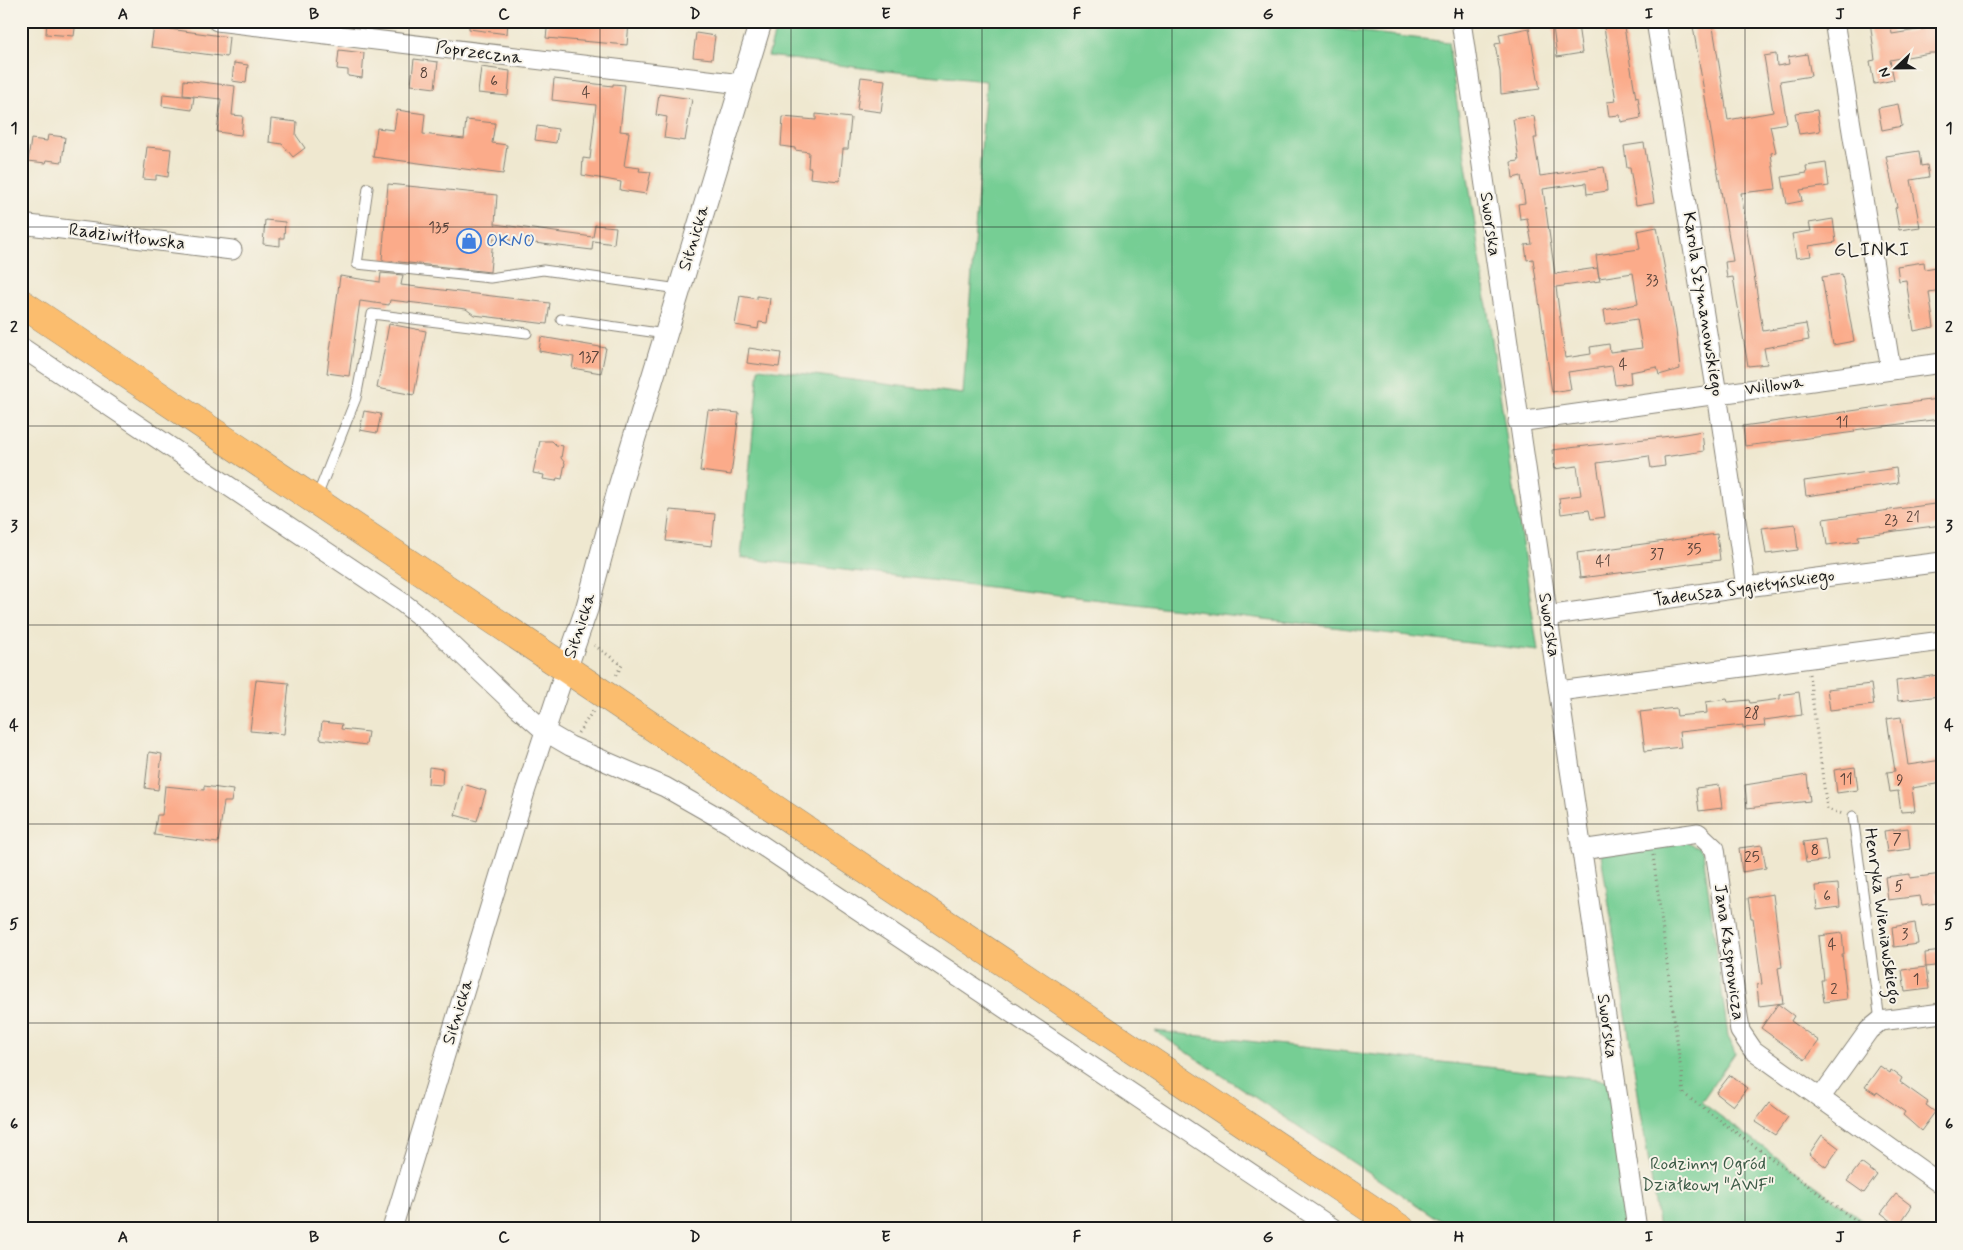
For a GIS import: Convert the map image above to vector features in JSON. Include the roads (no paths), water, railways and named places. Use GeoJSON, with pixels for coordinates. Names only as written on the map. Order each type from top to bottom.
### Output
{"type":"FeatureCollection","features":[{"type":"Feature","properties":{"kind":"main road"},"geometry":{"type":"LineString","coordinates":[[21,303],[1401,1229]]}},
{"type":"Feature","properties":{"kind":"street","name":"Poprzeczna"},"geometry":{"type":"LineString","coordinates":[[217,21],[741,84]]}},
{"type":"Feature","properties":{"kind":"street","name":"Sitnicka"},"geometry":{"type":"LineString","coordinates":[[392,1229],[525,792],[587,608],[621,480],[761,21]]}},
{"type":"Feature","properties":{"kind":"street","name":"Sworska"},"geometry":{"type":"LineString","coordinates":[[1461,21],[1637,1229]]}},
{"type":"Feature","properties":{"kind":"street","name":"Karola Szymanowskiego"},"geometry":{"type":"LineString","coordinates":[[1656,21],[1717,394],[1746,587]]}},
{"type":"Feature","properties":{"kind":"street"},"geometry":{"type":"LineString","coordinates":[[1834,21],[1891,370]]}},
{"type":"Feature","properties":{"kind":"street","name":"Radziwiłłowska"},"geometry":{"type":"LineString","coordinates":[[21,224],[232,250]]}},
{"type":"Feature","properties":{"kind":"street"},"geometry":{"type":"LineString","coordinates":[[21,347],[403,603],[432,626],[546,732],[570,746],[665,786],[730,824],[1334,1229]]}},
{"type":"Feature","properties":{"kind":"street","name":"Willowa"},"geometry":{"type":"LineString","coordinates":[[1518,422],[1942,363]]}},
{"type":"Feature","properties":{"kind":"street","name":"Tadeusza Sygietyńskiego"},"geometry":{"type":"LineString","coordinates":[[1547,616],[1746,587],[1942,562]]}},
{"type":"Feature","properties":{"kind":"street"},"geometry":{"type":"LineString","coordinates":[[1559,691],[1942,641]]}},
{"type":"Feature","properties":{"kind":"street","name":"Jana Kasprowicza"},"geometry":{"type":"LineString","coordinates":[[1581,850],[1698,833],[1714,849],[1740,1031],[1753,1050],[1942,1184]]}},
{"type":"Feature","properties":{"kind":"street"},"geometry":{"type":"LineString","coordinates":[[1821,1097],[1869,1030],[1880,1021],[1942,1013]]}},
{"type":"Feature","properties":{"kind":"lane"},"geometry":{"type":"LineString","coordinates":[[368,188],[357,264],[490,278],[543,270],[679,288]]}},
{"type":"Feature","properties":{"kind":"lane"},"geometry":{"type":"LineString","coordinates":[[316,501],[356,398],[372,314],[527,333]]}},
{"type":"Feature","properties":{"kind":"lane"},"geometry":{"type":"LineString","coordinates":[[561,318],[666,334]]}},
{"type":"Feature","properties":{"kind":"lane","name":"Henryka Wieniawskiego"},"geometry":{"type":"LineString","coordinates":[[1852,816],[1880,1021]]}},
{"type":"Feature","properties":{"kind":"place","name":"OKNO"},"geometry":{"type":"Point","coordinates":[469,241]}},
{"type":"Feature","properties":{"kind":"district","name":"GLINKI"},"geometry":{"type":"Point","coordinates":[1872,250]}},
{"type":"Feature","properties":{"kind":"park label","name":"Rodzinny Ogród Działkowy \"AWF\""},"geometry":{"type":"Point","coordinates":[1708,1174]}}]}
